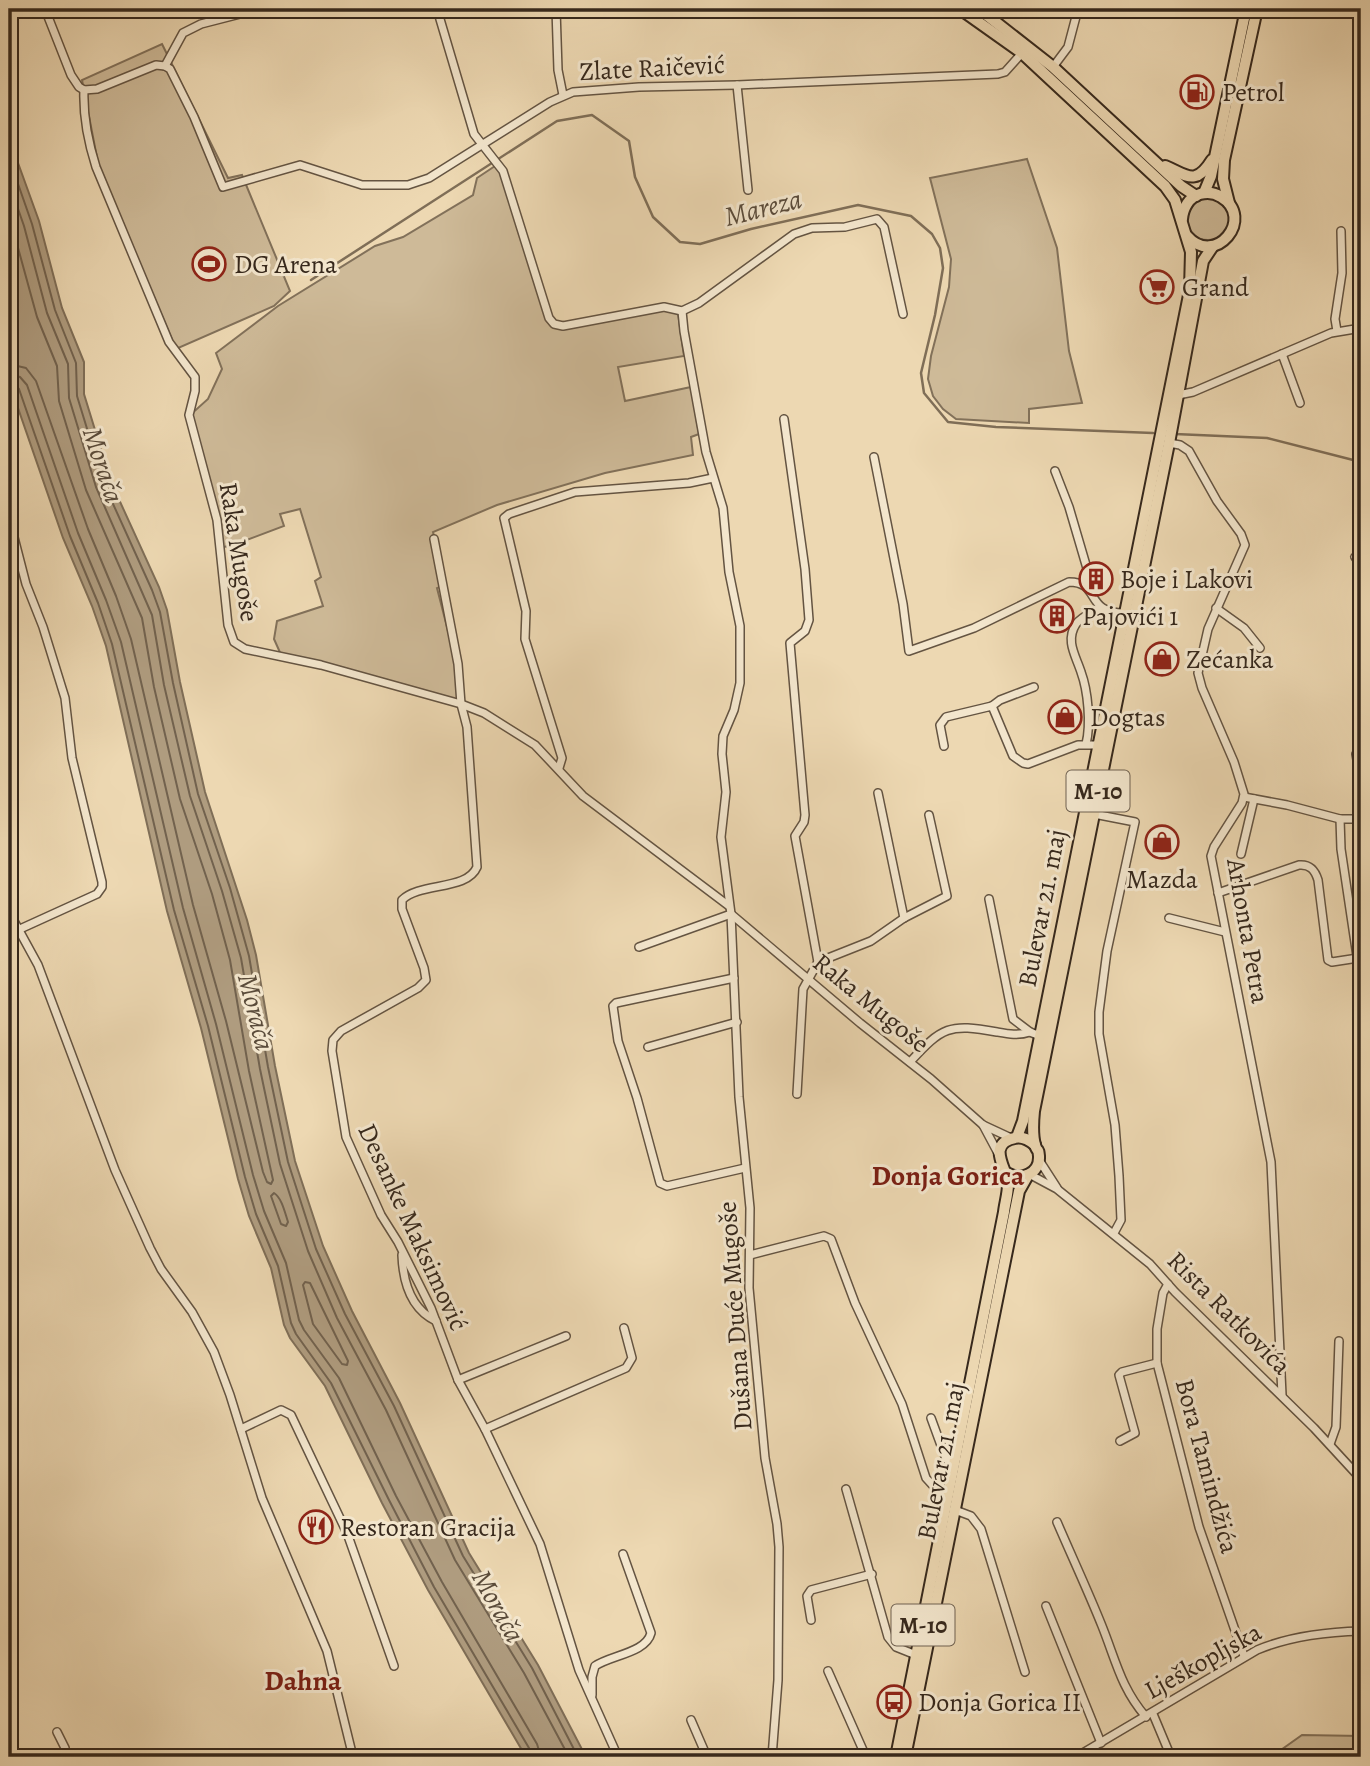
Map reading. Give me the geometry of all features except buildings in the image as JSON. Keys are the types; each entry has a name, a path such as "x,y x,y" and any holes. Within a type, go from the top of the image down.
{"main road":[{"path":"960,9 1021,54 1165,186 1175,200 1181,221"},
{"path":"979,9 1053,67 1181,186 1200,195 1217,195 1229,203"},
{"path":"1181,221 1185,206 1200,195 1209,183 1246,9"},
{"name":"M-10","path":"1213,246 1224,241 1233,230 1234,215 1223,179 1224,160 1256,9"},
{"path":"1158,166 1167,167 1191,178 1204,171 1215,155"},
{"name":"M-10","path":"1181,221 1185,234"},
{"path":"1185,234 1197,244 1213,246"},
{"name":"Bulevar 21. maj","path":"896,1757 1008,1189 1007,1173 1001,1166 999,1156 1002,1147 1014,1138 1023,1121 1035,1034 1092,744 1124,613 1190,290 1192,259 1185,234"},
{"name":"Bulevar 21. maj","path":"905,1757 1019,1191 1039,1160 1035,1145 1034,1111 1169,443 1203,261 1213,246"},
{"path":"1014,1138 1027,1139 1035,1145"},
{"path":"1007,1173 1017,1177 1029,1175"}],"street":[{"path":"45,9 71,75 83,90 97,89 148,67 165,66 183,33 201,24 259,9"},
{"path":"437,9 474,134 500,164 554,324 563,326 664,307 682,311 699,303 794,234 812,228 845,227 877,219 884,227 903,314"},
{"path":"556,9 558,70 563,95"},
{"path":"1053,67 1068,47 1078,9"},
{"name":"Zlate Raičević","path":"165,66 173,74 223,187 299,165 362,185 416,184 563,95 573,92 639,87 998,74 1005,72 1021,54"},
{"path":"737,85 748,190"},
{"name":"Raka Mugoše","path":"83,90 86,128 96,167 165,335 195,377 195,391 188,415 218,527 228,625 234,642 245,649 321,665 461,704 516,731 559,768 583,796 731,910 807,979 911,1062 983,1125 1014,1138"},
{"path":"1337,331 1335,319 1342,273 1341,231"},
{"name":"Dušana Duće Mugoše","path":"682,311 701,425 723,508 729,572 740,626 740,683 734,710 723,736 726,792 722,837 731,910 739,1097 750,1208 749,1288 765,1458 779,1547 778,1680 772,1757"},
{"path":"1178,395 1193,392 1337,331 1361,328"},
{"path":"1282,354 1300,403"},
{"path":"784,419 805,569 809,620 805,631 790,643 805,815 804,822 794,836 818,962"},
{"path":"1169,443 1180,445 1189,451 1217,501 1244,540 1244,550 1204,640 1198,673 1234,762 1244,797 1340,819 1361,819"},
{"path":"874,457 903,604 909,651 974,628 1062,583 1077,582 1089,589 1099,608 1108,612 1124,613"},
{"path":"1055,471 1069,507 1091,583 1089,589"},
{"path":"559,768 562,758 524,639 526,611 504,518 575,492 689,483 713,478"},
{"path":"9,518 26,584 43,627 65,698 72,758 102,882 97,894 19,929"},
{"path":"434,539 458,664 461,704"},
{"path":"1355,557 1361,565"},
{"path":"992,706 1013,757 1023,763 1028,764 1092,744 1081,671 1072,651 1072,639 1075,625 1099,608"},
{"path":"1216,608 1244,628 1260,648"},
{"path":"944,746 940,725 946,717 992,706 1000,700 1034,687"},
{"name":"Desanke Maksimović","path":"461,704 467,727 475,871 464,880 404,897 402,909 424,968 424,983 341,1031 332,1045 339,1106 346,1137 381,1215 402,1250 437,1322 458,1380 485,1429 540,1544 576,1661 618,1757"},
{"path":"1356,754 1361,782"},
{"path":"878,793 904,918"},
{"name":"Arhonta Petra","path":"1244,797 1212,852 1225,932 1272,1162 1282,1395"},
{"path":"1241,854 1254,799"},
{"path":"1094,814 1135,822 1107,951 1099,1012 1099,1034 1115,1125 1119,1175 1121,1220 1114,1233"},
{"path":"797,1094 803,989 818,962 871,941 904,918 947,896 929,815"},
{"path":"1340,819 1341,849 1361,983"},
{"path":"1218,893 1299,865 1307,865 1318,880 1328,960 1332,962 1358,958"},
{"path":"989,899 1012,1017 1035,1034"},
{"path":"639,947 731,910"},
{"path":"9,912 49,993 115,1170 161,1269 207,1337 241,1429 262,1498 327,1651 353,1757"},
{"path":"1169,918 1225,932"},
{"path":"734,978 612,1006 618,1041 660,1183 667,1186 745,1167"},
{"path":"648,1047 737,1022"},
{"path":"911,1062 937,1034 950,1029 977,1028 1013,1035 1035,1034"},
{"name":"Raka Mugoše","path":"983,1125 999,1156"},
{"name":"Rista Ratkovića","path":"1039,1160 1057,1189"},
{"name":"Rista Ratkovića","path":"1029,1175 1057,1189 1150,1264 1282,1395 1361,1479"},
{"path":"750,1255 824,1236 831,1239 855,1303 896,1391 926,1478 936,1489 949,1493"},
{"path":"402,1250 402,1263 411,1299 418,1310 437,1322"},
{"name":"Bora Tamindžića","path":"1168,1284 1163,1293 1157,1329 1157,1363 1199,1527 1244,1656"},
{"path":"485,1429 626,1368 632,1358 624,1328"},
{"path":"458,1380 566,1336"},
{"path":"1330,1444 1336,1427 1339,1342"},
{"path":"1121,1441 1135,1433 1119,1375 1157,1363"},
{"path":"241,1429 281,1410 290,1415 347,1533 394,1666"},
{"path":"931,1418 946,1459 954,1467"},
{"path":"846,1489 888,1637 896,1647 916,1655"},
{"path":"955,1510 971,1516 981,1529 1025,1672"},
{"path":"1057,1522 1103,1629 1119,1675 1133,1701 1149,1716 1171,1757"},
{"path":"592,1698 595,1666 643,1645 651,1633 623,1554"},
{"path":"811,1620 807,1596 811,1590 872,1574"},
{"path":"1046,1606 1101,1743"},
{"name":"Lješkopljska","path":"1076,1757 1149,1716 1244,1656 1282,1641 1361,1631"},
{"path":"828,1671 866,1757"},
{"path":"691,1720 706,1757"},
{"path":"57,1732 65,1748 66,1757"}],"shaded area":[{"path":"162,44 228,178 242,175 290,291 274,306 176,349 99,168 82,80"},
{"path":"1027,159 1057,248 1069,351 1082,403 1029,409 1029,423 956,419 943,409 933,396 928,379 931,356 949,287 951,259 930,178"},
{"path":"498,164 547,321 554,328 664,310 678,313 684,356 618,367 625,401 691,387 699,434 691,437 693,455 605,473 497,505 433,532 445,585 437,588 456,662 460,699 456,701 282,657 274,639 277,621 323,606 315,581 321,577 300,509 280,514 284,526 220,548 189,416 208,399 222,369 216,353 278,306 375,246 403,237 473,195 477,178"},
{"path":"1208,198 1223,204 1229,219 1223,234 1208,240 1193,234 1187,219 1193,204"},
{"path":"1302,1735 1361,1736 1361,1757 1271,1757"}],"water":[{"name":"Morača","path":"9,138 39,221 62,308 84,362 84,394 111,482 167,610 205,792 256,955 295,1161 323,1246 352,1311 400,1403 469,1553 538,1665 586,1757 526,1757 428,1590 325,1386 290,1338 284,1325 271,1268 249,1216 238,1179 201,1028 167,911 106,646 63,538 9,382"}],"waterway":[{"name":"Mareza","path":"311,280 557,121 592,115 629,141 635,177 653,217 680,242 700,244 751,229 858,205 911,216 932,234 940,248 943,268 921,373 924,393 948,422 996,427 1153,433"},
{"name":"Mareza","path":"1175,434 1267,438 1361,462"}],"place":[{"name":"Petrol","path":"1197,92"},
{"name":"DG Arena","path":"209,264"},
{"name":"Grand","path":"1157,287"},
{"name":"Boje i Lakovi","path":"1096,579"},
{"name":"Pajovići 1","path":"1057,616"},
{"name":"Zećanka","path":"1162,659"},
{"name":"Dogtas","path":"1065,717"},
{"name":"Mazda","path":"1162,842"},
{"name":"Restoran Gracija","path":"316,1527"},
{"name":"Donja Gorica II","path":"894,1702"}],"district":[{"name":"Donja Gorica","path":"948,1176"},
{"name":"Dahna","path":"303,1681"}]}
